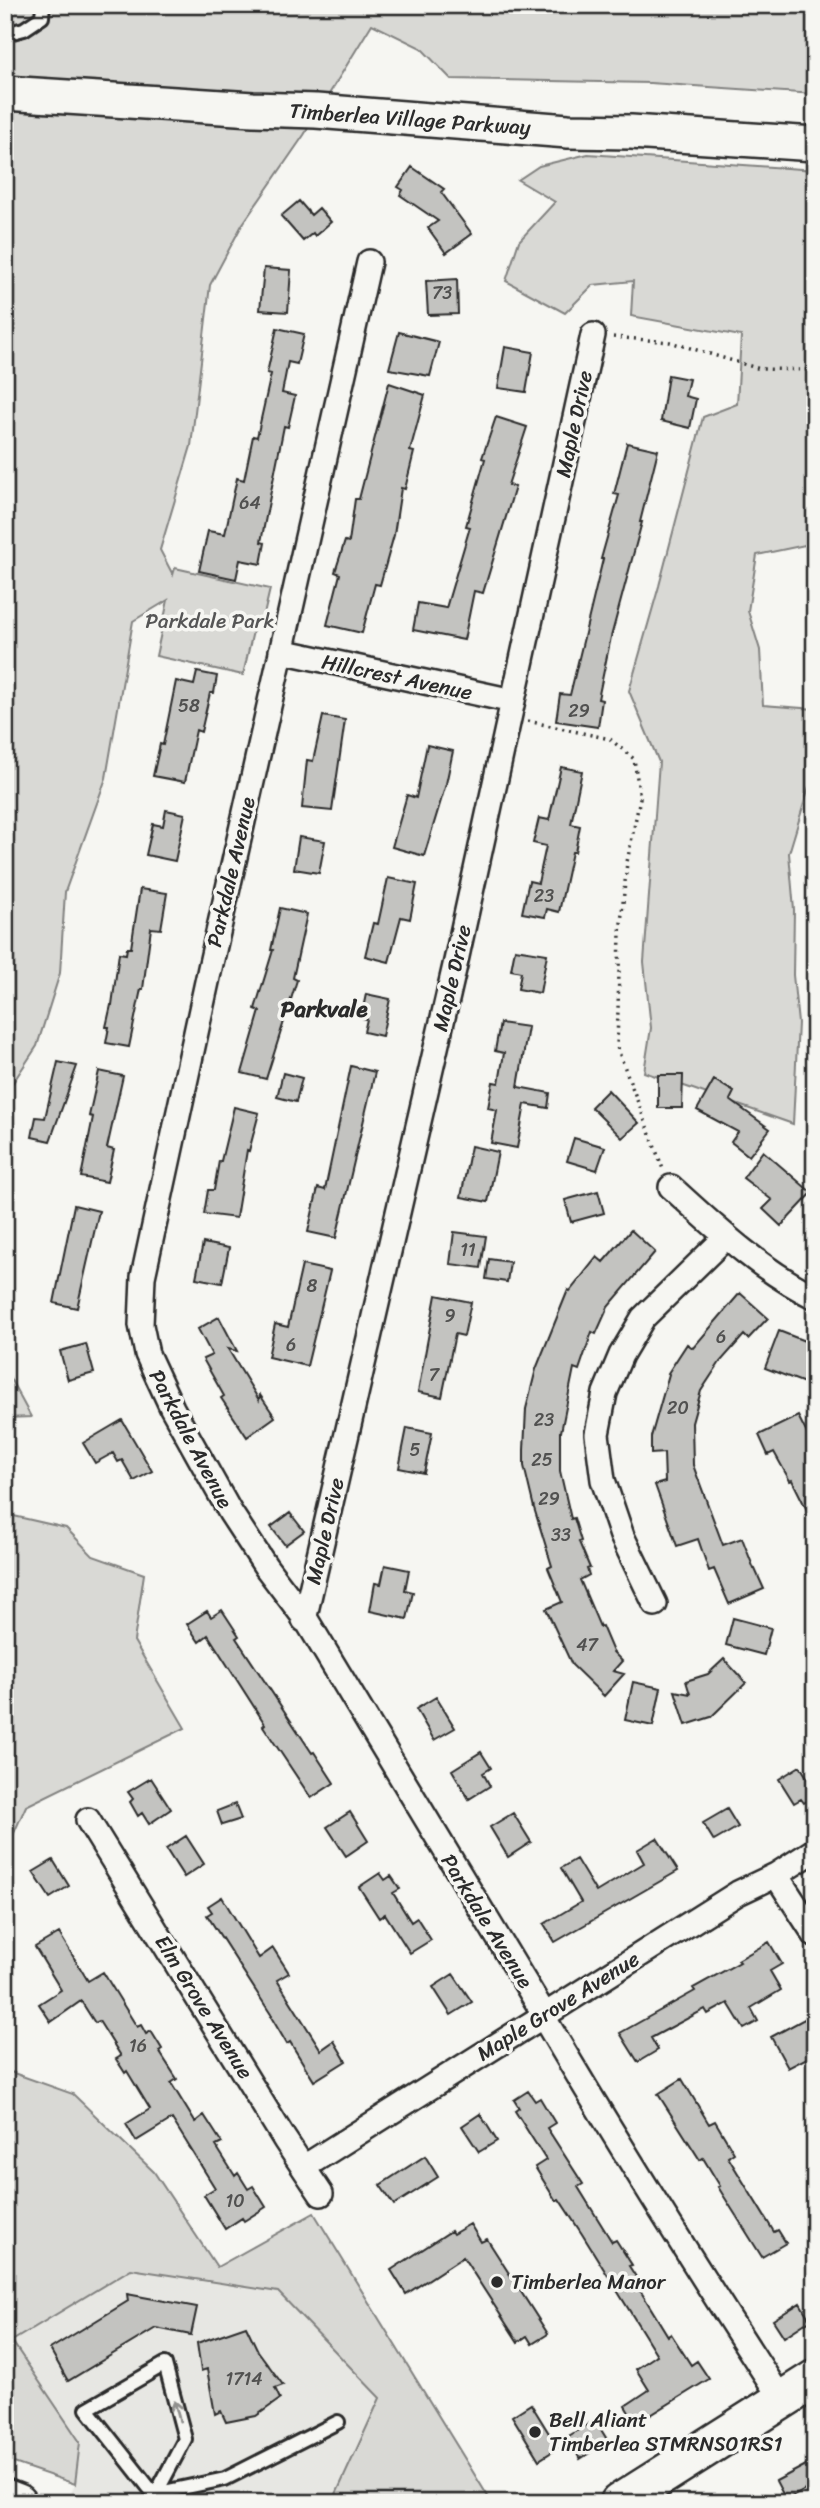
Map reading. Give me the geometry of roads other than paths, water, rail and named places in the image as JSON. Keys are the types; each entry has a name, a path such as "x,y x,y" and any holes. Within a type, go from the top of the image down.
{"main road":[{"name":"Timberlea Village Parkway","path":"5,93 316,111 568,131 631,132 815,144"},
{"path":"619,2503 815,2379"},
{"path":"5,2498 18,2503"}],"street":[{"name":"Parkdale Avenue","path":"369,262 143,1277 140,1300 146,1354 172,1408 230,1512 304,1619 544,2014 586,2089 676,2236 782,2400"},
{"name":"Maple Drive","path":"304,1619 450,987 593,335"},
{"name":"Hillcrest Avenue","path":"281,652 511,709"},
{"path":"671,1187 743,1252 793,1287 815,1297"},
{"path":"655,1604 622,1536 603,1480 597,1434 605,1393 621,1355 643,1318 726,1237"},
{"name":"Elm Grove Avenue","path":"88,1820 321,2194"},
{"name":"Maple Grove Avenue","path":"303,2167 738,1893 776,1875 815,1850"},
{"path":"776,1875 815,1935"}],"lane":[{"path":"5,34 24,29 42,17 43,5"},
{"path":"165,2364 185,2439 152,2498 86,2409 165,2364"},
{"path":"152,2498 225,2479 338,2422"}],"place":[{"name":"Timberlea Manor","path":"497,2282"},
{"name":"Bell Aliant Timberlea STMRNS01RS1","path":"535,2432"}],"district":[{"name":"Parkvale","path":"324,1009"}],"park label":[{"name":"Parkdale Park","path":"210,621"}]}
